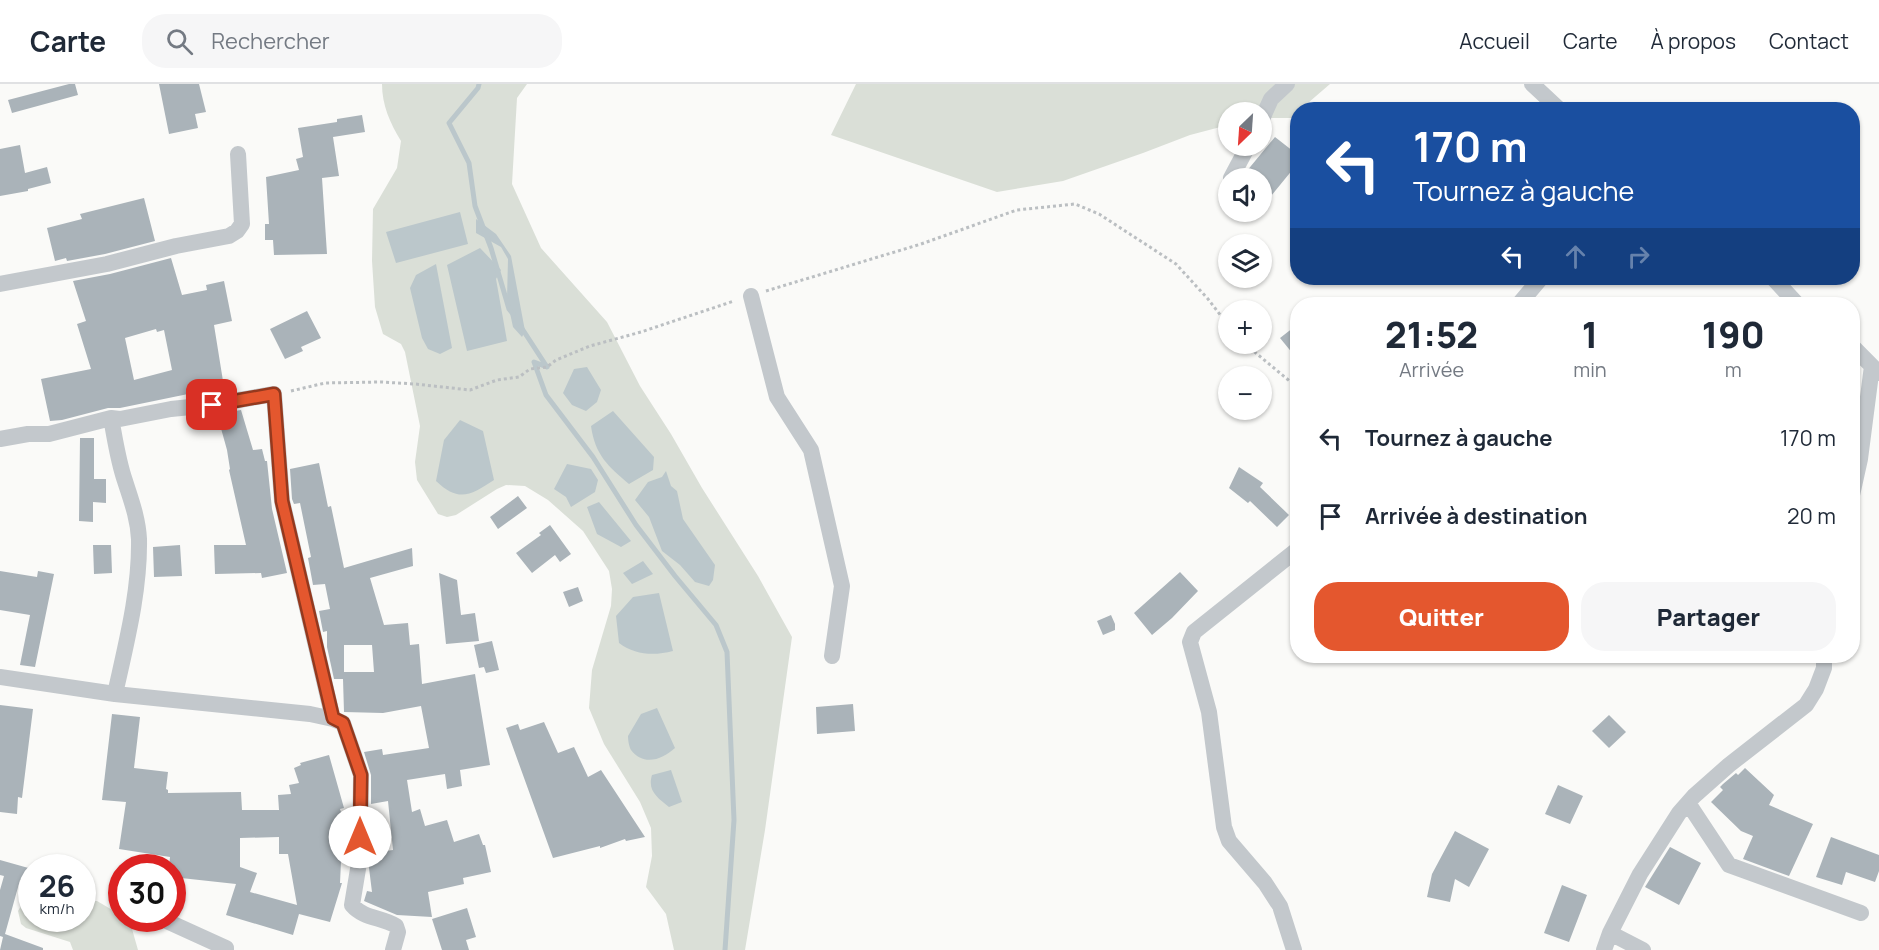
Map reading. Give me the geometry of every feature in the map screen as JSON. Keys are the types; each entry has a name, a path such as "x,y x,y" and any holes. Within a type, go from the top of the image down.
{"street":[{"path":"1270,102 1287,84"},
{"path":"1532,84 1551,102"},
{"path":"0,284 106,264 176,246 229,236 242,224 238,154"},
{"path":"1525,297 1535,285"},
{"path":"1779,285 1791,297"},
{"path":"751,296 777,396 811,450 842,586 832,656"},
{"path":"1860,354 1875,369 1860,459"},
{"path":"0,439 28,434 49,434 111,418 274,394 282,501 333,718"},
{"path":"111,418 125,482 132,500 139,538 133,608 115,694"},
{"path":"1290,555 1194,633 1190,642 1209,712 1224,827 1229,841 1265,883 1280,906 1294,950"},
{"path":"1604,950 1610,933 1640,874 1679,813 1729,765 1806,705 1816,689 1824,663"},
{"path":"0,677 115,694 310,714 333,718 343,723 361,775 360,857 352,905 358,912 389,921 396,926 398,932 393,950"},
{"path":"1688,803 1729,865 1861,913"},
{"path":"186,930 226,950"},
{"path":"1610,933 1643,950"}],"path":[{"path":"1257,354 1290,381"}],"shaded area":[{"path":"382,84 527,84 517,98 512,184 541,248 607,322 640,386 758,576 792,637 765,830 745,950 674,950 666,914 646,887 652,856 651,828 640,802 604,744 589,708 592,670 611,606 612,589 609,571 583,531 548,500 525,486 506,485 456,515 447,517 438,514 417,480 415,462 420,426 405,352 401,344 383,334 375,307 372,261 373,209 397,168 401,141 387,114"},
{"path":"856,84 1330,84 1309,102 1290,102 1290,118 1272,118 1272,102 1218,102 1218,128 1190,135 1063,181 997,192 831,135"},
{"path":"460,212 468,244 396,263 386,232"},
{"path":"476,219 496,234 511,256 525,331 522,337 513,327 507,299 508,259 501,247 476,233"},
{"path":"480,248 501,270 496,279 507,341 467,351 447,265"},
{"path":"436,264 452,348 440,354 428,349 422,338 410,288 416,275"},
{"path":"587,367 601,390 597,402 586,411 572,405 563,393 574,369"},
{"path":"613,411 654,457 653,470 629,484 604,459 593,436 591,426"},
{"path":"460,420 483,431 494,480 472,493 465,494 452,492 436,481 444,440"},
{"path":"567,464 591,469 598,480 595,492 571,507 566,497 554,489"},
{"path":"666,471 671,486 677,491 683,519 715,565 713,580 709,586 695,582 680,565 662,551 649,517 635,500 648,482 662,477"},
{"path":"599,502 631,541 621,547 597,534 587,507"},
{"path":"643,561 653,574 632,584 623,573"},
{"path":"659,593 673,651 659,654 645,653 632,650 619,643 616,616 633,597"},
{"path":"657,708 675,748 659,758 647,760 631,750 628,736 641,714"},
{"path":"671,770 682,802 669,807 654,794 651,781 652,775"},
{"path":"97,901 108,907 108,932 133,932 138,950 73,950 70,942 39,932 96,932"}],"building":[{"path":"75,84 78,95 12,113 8,100"},
{"path":"159,84 199,84 206,112 195,114 198,128 169,134"},
{"path":"362,115 365,132 333,137 339,176 322,178 327,254 274,255 273,240 265,240 265,224 269,224 266,177 299,170 296,159 303,157 298,128 337,122 337,119"},
{"path":"1275,137 1290,149 1290,173 1272,195 1272,168 1249,168 1259,156 1272,156 1272,141"},
{"path":"20,145 25,173 47,167 51,183 28,189 28,191 0,196 0,149"},
{"path":"144,198 155,241 105,254 55,261 47,228 82,219 80,214"},
{"path":"171,258 182,295 207,290 206,285 224,281 232,321 214,325 223,381 216,393 188,397 188,394 50,421 41,379 91,369 77,324 86,321 73,281","holes":["156,329 157,332 164,330 172,370 134,380 125,338"]},
{"path":"307,311 321,338 301,347 303,351 285,359 270,329"},
{"path":"1290,330 1290,350 1280,338"},
{"path":"241,410 253,450 262,449 265,461 267,461 272,509 287,573 262,578 261,573 215,574 214,545 246,545 229,470 227,450 217,414"},
{"path":"80,438 94,438 94,479 106,479 106,503 93,502 93,522 79,521"},
{"path":"319,463 344,568 412,548 413,566 370,578 384,625 408,623 410,645 419,644 422,684 475,674 490,765 460,770 462,786 447,789 445,774 407,780 412,812 420,809 425,826 447,820 454,842 479,834 485,845 491,872 463,878 464,884 428,892 432,917 397,915 364,901 367,891 372,892 369,868 371,853 393,850 388,801 371,804 371,775 364,752 382,749 383,755 429,748 421,706 383,713 344,712 343,679 334,679 327,647 327,631 323,632 319,611 330,609 325,584 313,585 308,558 311,557 300,503 294,504 292,499 290,469","holes":["344,645 372,645 374,672 344,672"]},
{"path":"1239,467 1263,483 1260,487 1289,515 1277,527 1250,501 1248,503 1229,488"},
{"path":"518,496 527,508 498,529 490,517"},
{"path":"550,525 571,554 560,562 555,555 532,573 516,553 541,535 539,533"},
{"path":"93,545 111,545 112,573 94,574"},
{"path":"180,545 182,576 154,577 153,547"},
{"path":"0,571 37,577 38,571 54,574 35,667 20,665 30,615 0,610"},
{"path":"1180,572 1198,591 1152,635 1134,613"},
{"path":"439,573 457,580 461,615 475,613 479,641 446,644"},
{"path":"578,587 583,601 569,607 563,592"},
{"path":"1111,615 1115,630 1103,635 1097,621"},
{"path":"492,641 499,670 486,673 484,667 479,668 474,645"},
{"path":"853,704 855,731 817,734 816,707"},
{"path":"0,705 33,709 22,798 18,797 17,814 0,812"},
{"path":"112,714 140,717 134,768 168,772 166,789 168,793 241,792 242,810 279,810 278,795 291,794 289,785 299,783 294,768 301,765 300,763 329,755 344,808 340,809 343,818 340,883 342,883 330,922 299,914 293,935 226,915 236,884 186,879 186,854 151,854 119,849 126,802 102,800","holes":["279,837 279,854 288,854 297,905 250,892 257,873 240,867 240,838"]},
{"path":"1609,715 1626,732 1609,748 1592,731"},
{"path":"544,722 558,753 574,747 588,777 601,770 645,837 626,841 625,839 600,848 600,846 553,858 506,728 518,724 520,730"},
{"path":"1745,768 1774,795 1769,805 1813,824 1789,876 1743,859 1753,836 1741,831 1711,802 1723,790 1720,787"},
{"path":"1558,785 1583,796 1570,824 1545,814"},
{"path":"1455,831 1489,849 1469,887 1455,879 1450,902 1427,897 1432,874"},
{"path":"1831,837 1879,855 1879,871 1875,882 1846,872 1842,885 1816,877"},
{"path":"1670,847 1701,863 1679,905 1645,887"},
{"path":"0,860 18,865 18,887 5,934 43,948 43,950 0,950 3,937 0,936 0,890 4,876 0,875"},
{"path":"1562,885 1587,895 1569,942 1544,933"},
{"path":"467,908 476,937 466,940 469,950 442,950 432,919"}],"waterway":[{"path":"479,84 449,123 469,163 475,206 491,248 509,309 513,314"},
{"path":"521,327 547,367 534,362 546,395 593,457 636,525 716,625 727,652 734,820 725,950"}],"route":[{"path":"212,405 274,394 282,501 333,718 343,723 361,775 360,837"}]}
